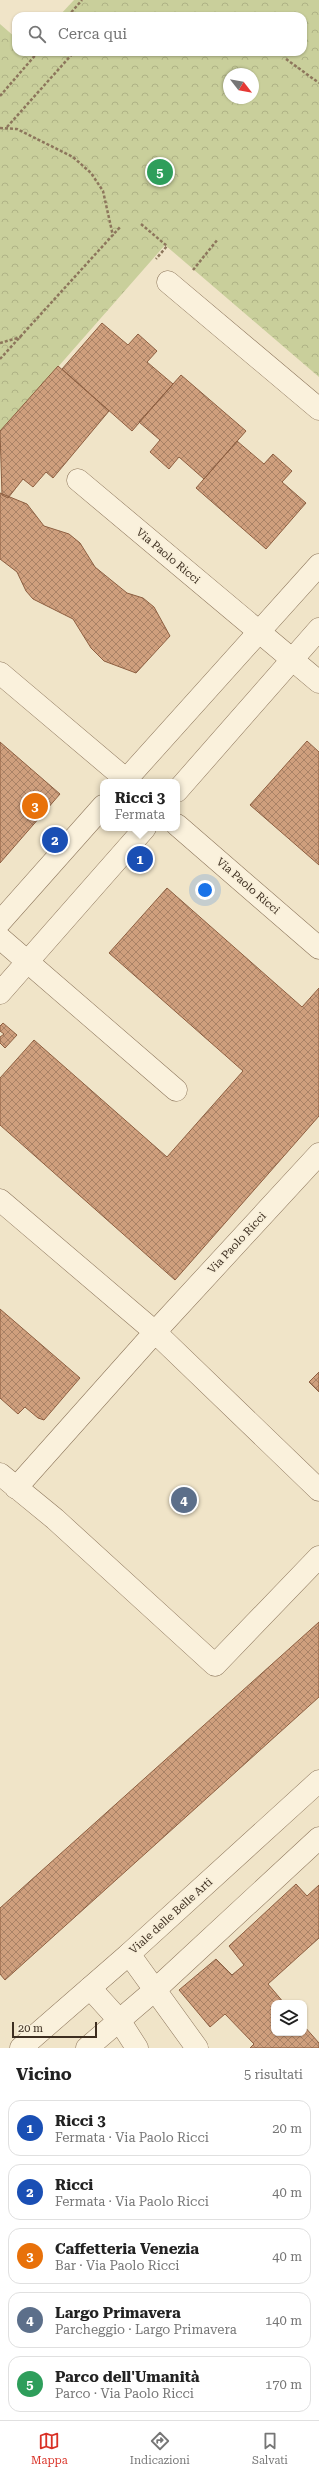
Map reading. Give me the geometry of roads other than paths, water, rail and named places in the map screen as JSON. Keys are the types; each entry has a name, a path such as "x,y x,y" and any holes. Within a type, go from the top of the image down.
{"street":[{"path":"172,285 319,409"},
{"name":"Via Paolo Ricci","path":"78,480 319,682"},
{"path":"128,779 258,631 319,566"},
{"path":"180,788 291,659 319,629"},
{"path":"0,673 124,779"},
{"path":"0,922 100,809"},
{"name":"Via Paolo Ricci","path":"180,828 319,948"},
{"path":"0,993 142,831"},
{"path":"0,938 27,963 176,1090"},
{"name":"Via Paolo Ricci","path":"8,1481 155,1332 319,1154"},
{"path":"0,1200 155,1332 319,1490"},
{"path":"8,1481 55,1519 215,1665 319,1557"},
{"name":"Viale delle Belle Arti","path":"21,2048 129,1954 319,1781"},
{"path":"87,2048 156,1989 319,1838"},
{"path":"129,1954 156,1989 197,2048"},
{"path":"90,1988 119,2020 137,2048"}],"place":[{"name":"Parco dell'Umanità","path":"160,172"},
{"name":"Caffetteria Venezia","path":"35,806"},
{"name":"Ricci","path":"55,840"},
{"name":"Ricci 3","path":"140,859"},
{"name":"Largo Primavera","path":"184,1500"}]}
